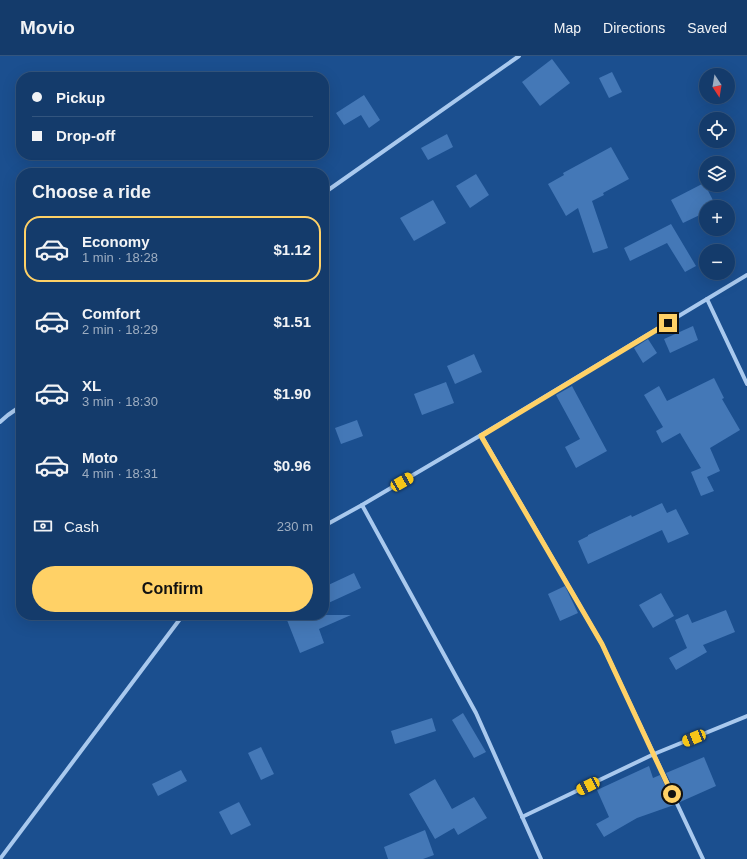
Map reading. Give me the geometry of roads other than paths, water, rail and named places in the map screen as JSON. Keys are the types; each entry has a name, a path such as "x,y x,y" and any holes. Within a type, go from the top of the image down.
{"street":[{"path":"329,189 519,56"},
{"path":"329,523 481,436 747,275"},
{"path":"707,299 747,384"},
{"path":"0,422 16,409"},
{"path":"481,436 602,644 703,859"},
{"path":"362,505 476,713 541,859"},
{"path":"0,859 179,620"},
{"path":"522,817 654,754 747,716"}]}
